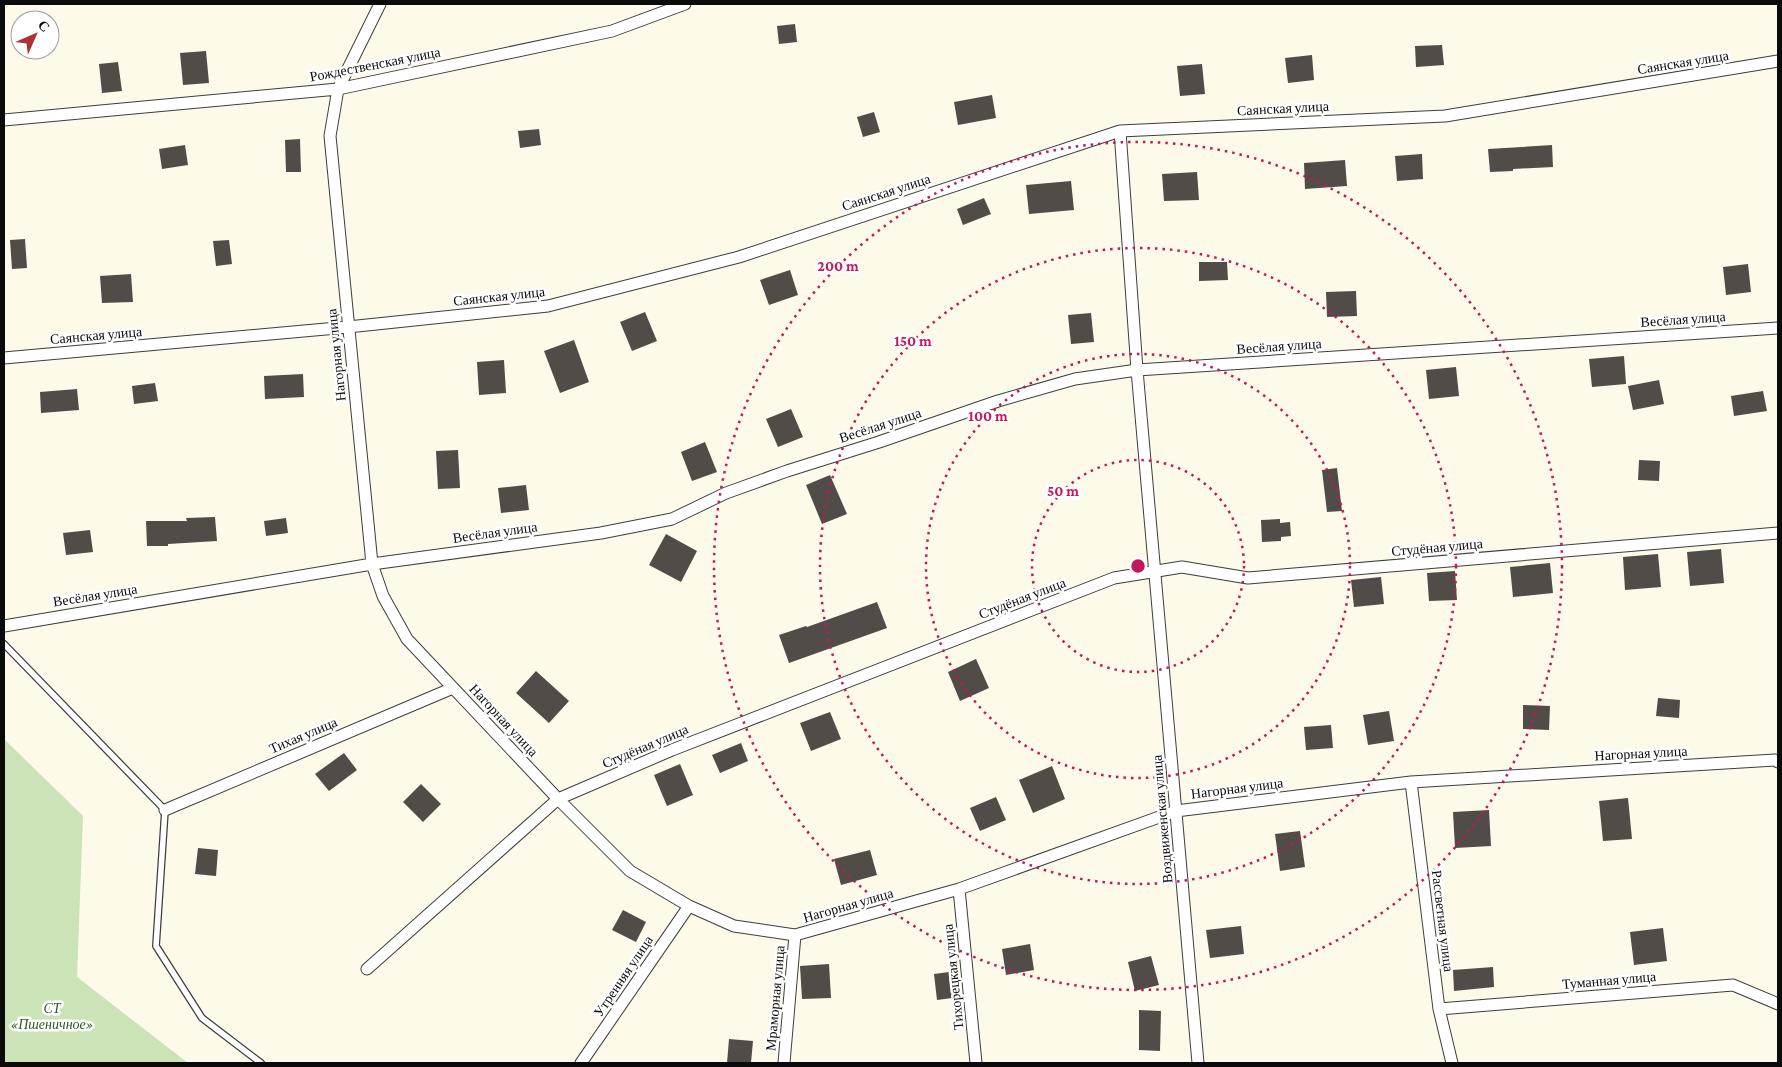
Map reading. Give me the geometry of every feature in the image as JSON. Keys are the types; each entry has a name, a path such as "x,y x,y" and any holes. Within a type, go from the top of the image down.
{"street":[{"name":"Нагорная улица","path":"380,4 338,89 330,136 372,564 383,596 407,639 558,799 630,871 689,906 734,926 795,935 959,888 1176,810 1411,782 1777,758"},
{"name":"Рождественская улица","path":"4,120 338,89 612,31 685,4"},
{"name":"Саянская улица","path":"4,358 348,327 548,306 739,257 1120,131 1445,116 1778,61"},
{"name":"Воздвиженская улица","path":"1120,131 1137,370 1198,1063"},
{"name":"Весёлая улица","path":"4,626 372,564 601,533 672,520 726,493 786,471 879,442 998,401 1075,379 1137,370 1778,328"},
{"name":"Студёная улица","path":"368,969 558,799 682,746 1114,578 1182,567 1248,578 1778,533"},
{"name":"Тихая улица","path":"165,810 453,688"},
{"name":"Рассветная улица","path":"1411,782 1439,1009 1452,1063"},
{"name":"Тихорецкая улица","path":"959,888 976,1063"},
{"name":"Утренняя улица","path":"581,1063 689,906"},
{"name":"Мраморная улица","path":"784,1063 795,935"},
{"name":"Туманная улица","path":"1439,1009 1733,985 1778,1004"}],"lane":[{"path":"4,644 165,810 156,946 202,1018 261,1063"}],"green space":[{"name":"СТ «Пшеничное»","path":"4,739 83,816 77,977 188,1063 4,1063"}],"building":[{"path":"795,24 797,42 779,44 777,26"},
{"path":"1442,45 1444,65 1416,67 1415,46"},
{"path":"206,51 209,83 183,85 180,53"},
{"path":"1312,55 1314,80 1288,83 1285,58"},
{"path":"118,62 122,91 102,93 99,64"},
{"path":"1202,64 1205,94 1180,96 1177,66"},
{"path":"992,95 996,118 958,125 954,102"},
{"path":"874,112 880,132 863,137 857,117"},
{"path":"539,129 541,145 520,148 518,131"},
{"path":"300,139 301,172 286,172 285,140"},
{"path":"185,145 188,165 162,169 159,149"},
{"path":"1552,145 1553,167 1490,172 1488,149"},
{"path":"1422,154 1423,179 1397,181 1395,156"},
{"path":"1345,160 1347,186 1305,189 1304,163"},
{"path":"1197,172 1199,200 1164,201 1162,174"},
{"path":"1071,181 1074,210 1029,214 1026,185"},
{"path":"984,198 991,214 963,225 957,209"},
{"path":"25,239 27,268 12,269 10,240"},
{"path":"229,240 232,264 216,266 213,241"},
{"path":"1199,262 1227,262 1228,280 1199,281"},
{"path":"1748,264 1751,292 1726,295 1723,267"},
{"path":"790,270 798,295 769,305 760,280"},
{"path":"131,274 133,302 102,303 100,276"},
{"path":"1356,291 1357,316 1327,317 1326,292"},
{"path":"645,312 657,341 632,351 620,322"},
{"path":"1091,313 1094,342 1071,344 1068,315"},
{"path":"574,340 589,382 560,393 544,351"},
{"path":"1624,356 1626,384 1592,387 1589,359"},
{"path":"504,360 506,393 479,395 477,362"},
{"path":"1456,367 1459,396 1429,399 1426,370"},
{"path":"303,374 304,397 265,399 264,376"},
{"path":"1659,380 1664,404 1633,410 1628,386"},
{"path":"155,383 158,401 134,404 132,386"},
{"path":"77,389 79,410 41,413 40,392"},
{"path":"1763,391 1767,411 1734,416 1731,396"},
{"path":"791,409 803,437 778,447 766,419"},
{"path":"705,442 717,472 692,481 681,452"},
{"path":"458,450 460,488 438,489 436,451"},
{"path":"1639,460 1660,461 1659,481 1638,480"},
{"path":"1337,468 1342,511 1327,512 1322,470"},
{"path":"830,475 847,514 822,524 806,485"},
{"path":"526,485 529,510 501,513 498,488"},
{"path":"215,517 217,541 147,546 146,521 187,521 186,518"},
{"path":"286,518 288,533 266,536 264,521"},
{"path":"1280,519 1280,523 1290,522 1291,536 1281,537 1281,541 1262,542 1261,520"},
{"path":"90,530 93,552 66,555 63,533"},
{"path":"666,534 697,551 681,582 649,565"},
{"path":"1721,549 1724,583 1690,586 1687,552"},
{"path":"1658,554 1661,587 1625,590 1623,557"},
{"path":"1550,563 1553,593 1513,597 1510,567"},
{"path":"1455,571 1457,600 1429,601 1427,573"},
{"path":"1381,577 1384,604 1354,607 1351,580"},
{"path":"877,602 887,628 789,663 779,635"},
{"path":"976,659 989,688 960,701 948,672"},
{"path":"536,671 569,701 549,723 516,693"},
{"path":"1658,698 1680,700 1679,718 1656,716"},
{"path":"1523,705 1550,706 1549,730 1523,729"},
{"path":"1389,711 1394,741 1368,745 1363,715"},
{"path":"830,712 841,739 811,751 800,723"},
{"path":"1331,725 1333,748 1306,750 1304,727"},
{"path":"741,743 748,761 720,773 712,755"},
{"path":"344,753 357,770 329,791 315,774"},
{"path":"680,764 693,795 667,806 654,775"},
{"path":"1052,766 1065,799 1033,813 1019,780"},
{"path":"421,784 441,804 423,822 403,802"},
{"path":"996,797 1006,820 980,831 970,808"},
{"path":"1628,798 1632,839 1603,841 1599,801"},
{"path":"1489,810 1491,846 1455,848 1453,812"},
{"path":"1300,831 1305,867 1280,871 1275,834"},
{"path":"198,848 218,850 216,876 195,874"},
{"path":"870,850 877,875 841,885 834,859"},
{"path":"623,910 646,922 636,942 612,930"},
{"path":"1241,926 1244,954 1210,958 1206,930"},
{"path":"1663,928 1667,961 1634,965 1630,932"},
{"path":"1030,944 1034,970 1006,975 1002,949"},
{"path":"1151,956 1159,985 1135,991 1128,962"},
{"path":"829,964 831,998 802,999 800,966"},
{"path":"1493,967 1494,987 1454,991 1453,970"},
{"path":"949,972 952,998 937,1000 934,974"},
{"path":"1139,1010 1161,1011 1160,1051 1139,1050"},
{"path":"729,1039 753,1041 751,1063 727,1063"}]}
